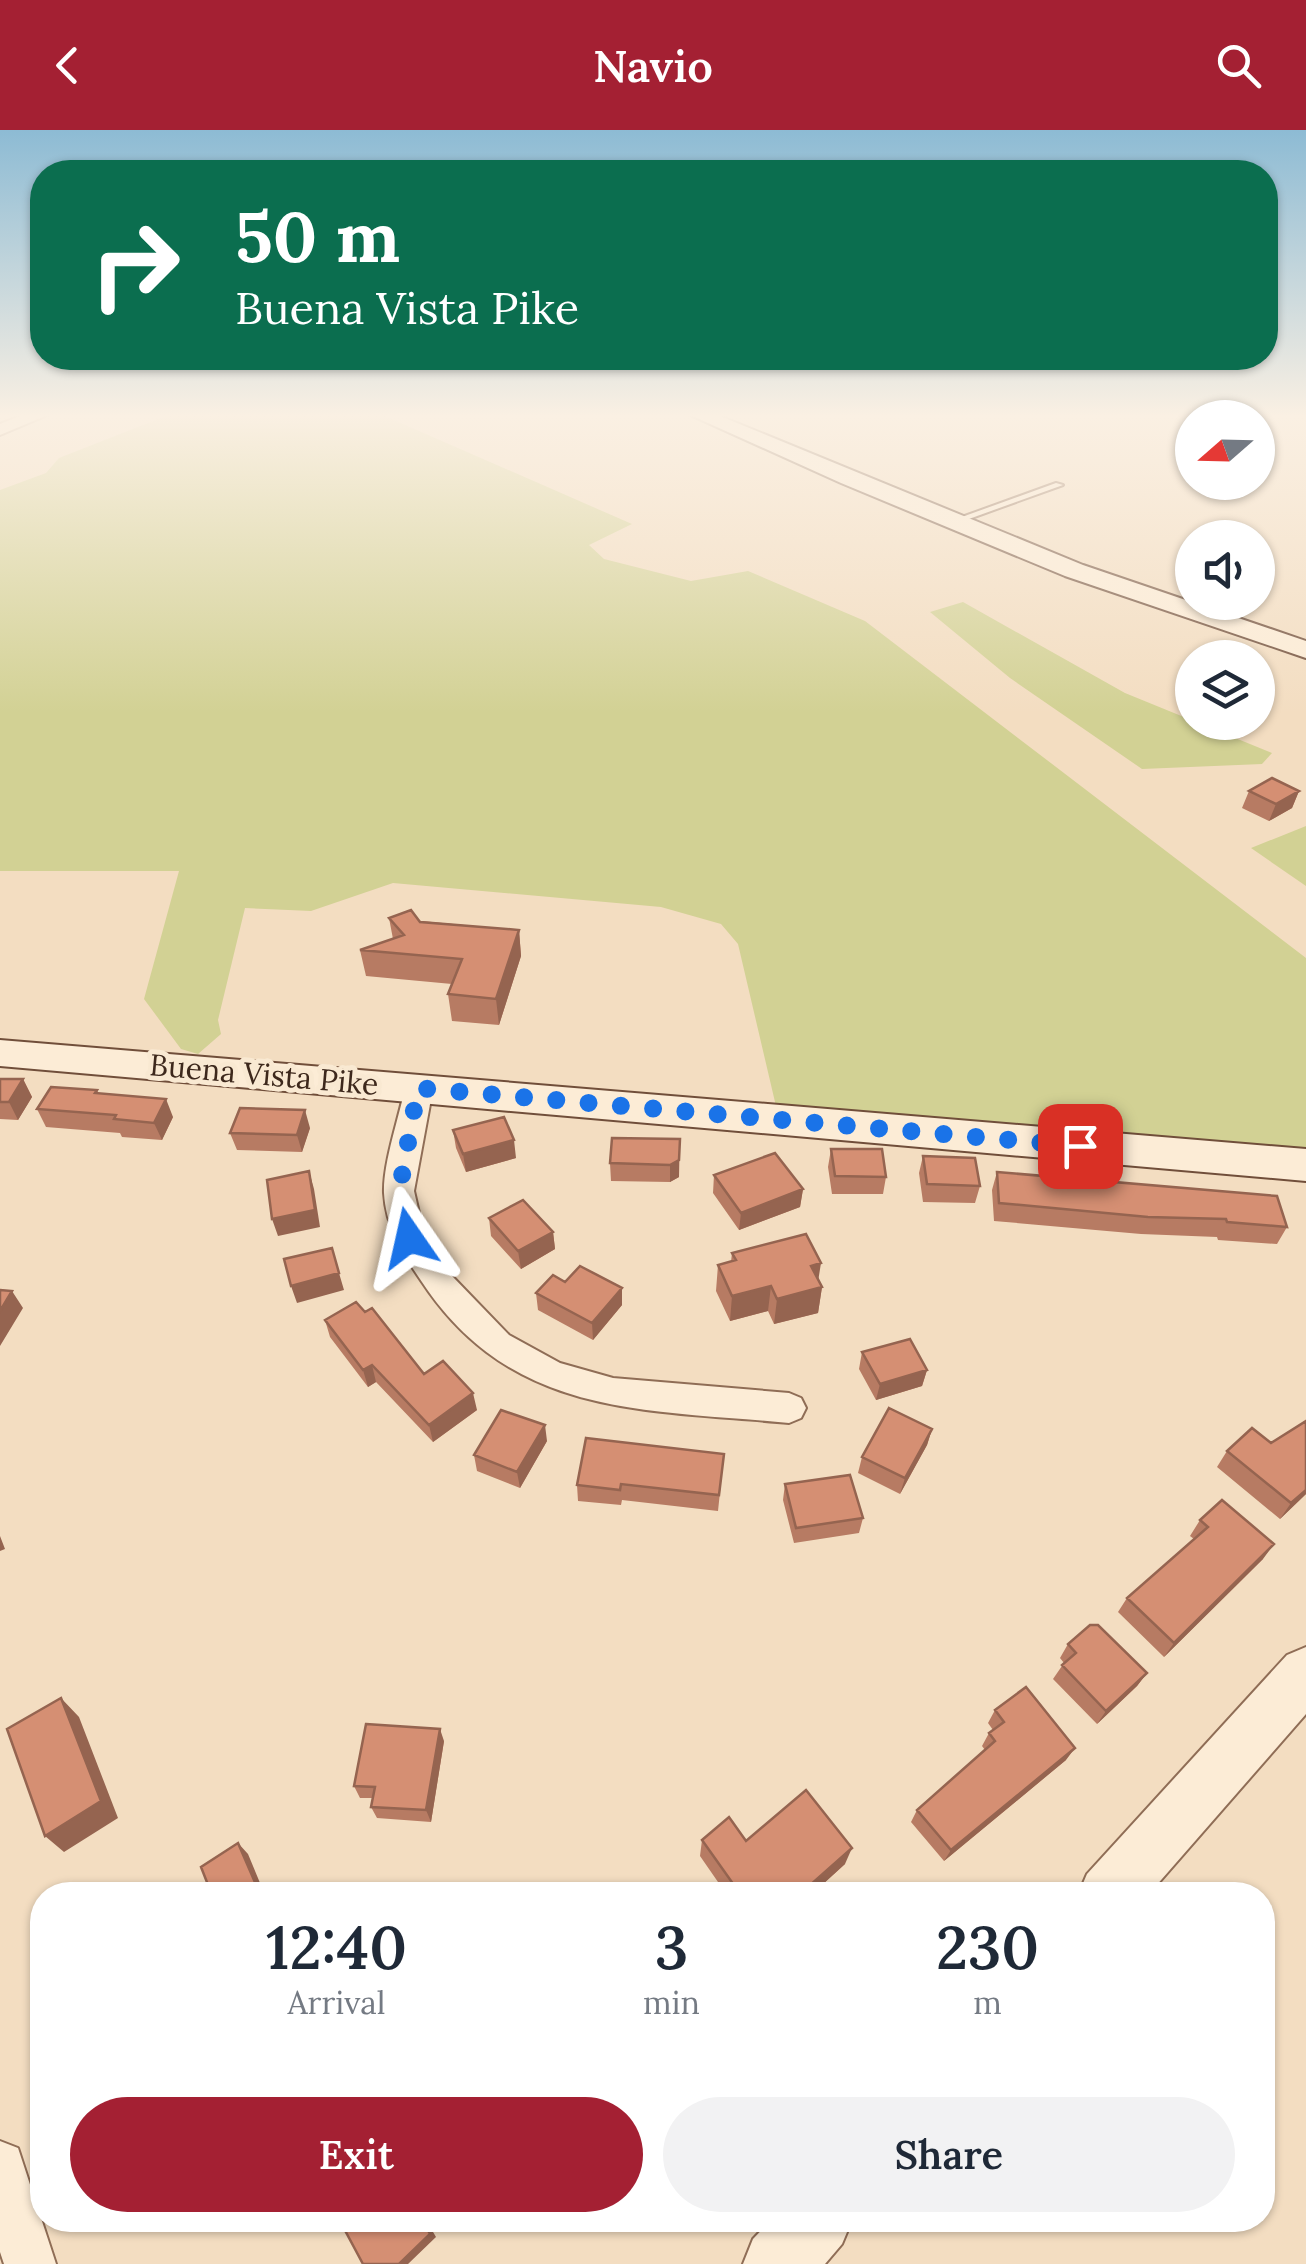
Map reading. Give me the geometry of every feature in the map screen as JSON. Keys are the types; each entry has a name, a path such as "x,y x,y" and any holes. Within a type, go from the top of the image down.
{"main road":[{"path":"932,514 1068,572 1187,615 1306,650"},
{"name":"Buena Vista Pike","path":"0,1052 1306,1165"}],"street":[{"path":"418,1088 399,1192 409,1238 441,1285 496,1344 552,1374 613,1392 789,1408"},
{"path":"1120,1882 1306,1674"},
{"path":"0,2166 30,2264"},
{"path":"778,2264 807,2232"}],"lane":[{"path":"952,522 976,514"}],"shaded area":[{"path":"0,514 608,514 632,524 589,545 604,559 691,581 748,571 865,621 1306,958 1306,1165 779,1119 738,944 721,924 661,907 393,883 311,911 245,908 218,1020 221,1034 198,1054 181,1049 144,999 179,871 0,871"},
{"path":"963,602 1125,693 1175,713 1175,740 1240,740 1272,753 1262,764 1142,769 1010,678 930,612"},
{"path":"1306,826 1306,886 1251,848"}],"building":[{"path":"1272,778 1299,791 1276,804 1249,791"},
{"path":"411,910 420,922 519,930 496,999 448,994 462,959 360,950 404,935 389,918"},
{"path":"0,1079 23,1079 9,1102 0,1102"},
{"path":"51,1087 166,1099 154,1123 114,1119 116,1115 37,1109"},
{"path":"240,1108 305,1110 297,1135 230,1133"},
{"path":"504,1117 514,1140 463,1154 453,1130"},
{"path":"612,1138 680,1139 679,1160 670,1165 610,1163"},
{"path":"831,1149 882,1149 886,1177 835,1176"},
{"path":"775,1153 803,1189 741,1213 714,1175"},
{"path":"923,1156 975,1158 980,1186 927,1184"},
{"path":"309,1171 315,1210 272,1219 267,1180"},
{"path":"997,1172 1277,1196 1287,1227 999,1203"},
{"path":"523,1200 553,1232 518,1251 489,1218"},
{"path":"806,1234 821,1263 811,1266 822,1287 777,1299 771,1286 732,1296 718,1265 736,1260 732,1253"},
{"path":"332,1248 339,1273 291,1286 284,1259"},
{"path":"580,1266 622,1288 592,1323 536,1293 553,1275 565,1282"},
{"path":"0,1290 12,1291 0,1311"},
{"path":"356,1302 365,1312 372,1308 424,1374 443,1361 473,1393 429,1425 372,1365 363,1370 325,1320"},
{"path":"910,1339 927,1370 880,1384 862,1352"},
{"path":"889,1408 932,1429 905,1478 862,1457"},
{"path":"501,1410 545,1425 517,1472 474,1455"},
{"path":"1306,1421 1306,1490 1291,1503 1227,1451 1252,1428 1271,1443"},
{"path":"586,1438 724,1454 719,1495 621,1484 620,1490 577,1485"},
{"path":"850,1475 863,1518 796,1528 785,1484"},
{"path":"1222,1500 1274,1544 1174,1643 1127,1598 1208,1527 1200,1520"},
{"path":"1090,1625 1098,1625 1147,1673 1106,1711 1062,1665 1076,1653 1068,1644"},
{"path":"1026,1687 1075,1748 951,1850 917,1810 995,1741 989,1733 1004,1722 995,1710"},
{"path":"61,1698 101,1801 45,1836 7,1729"},
{"path":"366,1724 440,1729 426,1810 371,1807 375,1787 354,1786"},
{"path":"806,1790 852,1848 814,1882 732,1882 702,1840 729,1817 746,1841"},
{"path":"238,1843 255,1882 207,1882 201,1867"},
{"path":"346,2232 430,2234 399,2264 363,2264"}],"route":[{"path":"409,1238 399,1192 418,1088 1080,1146"}]}
